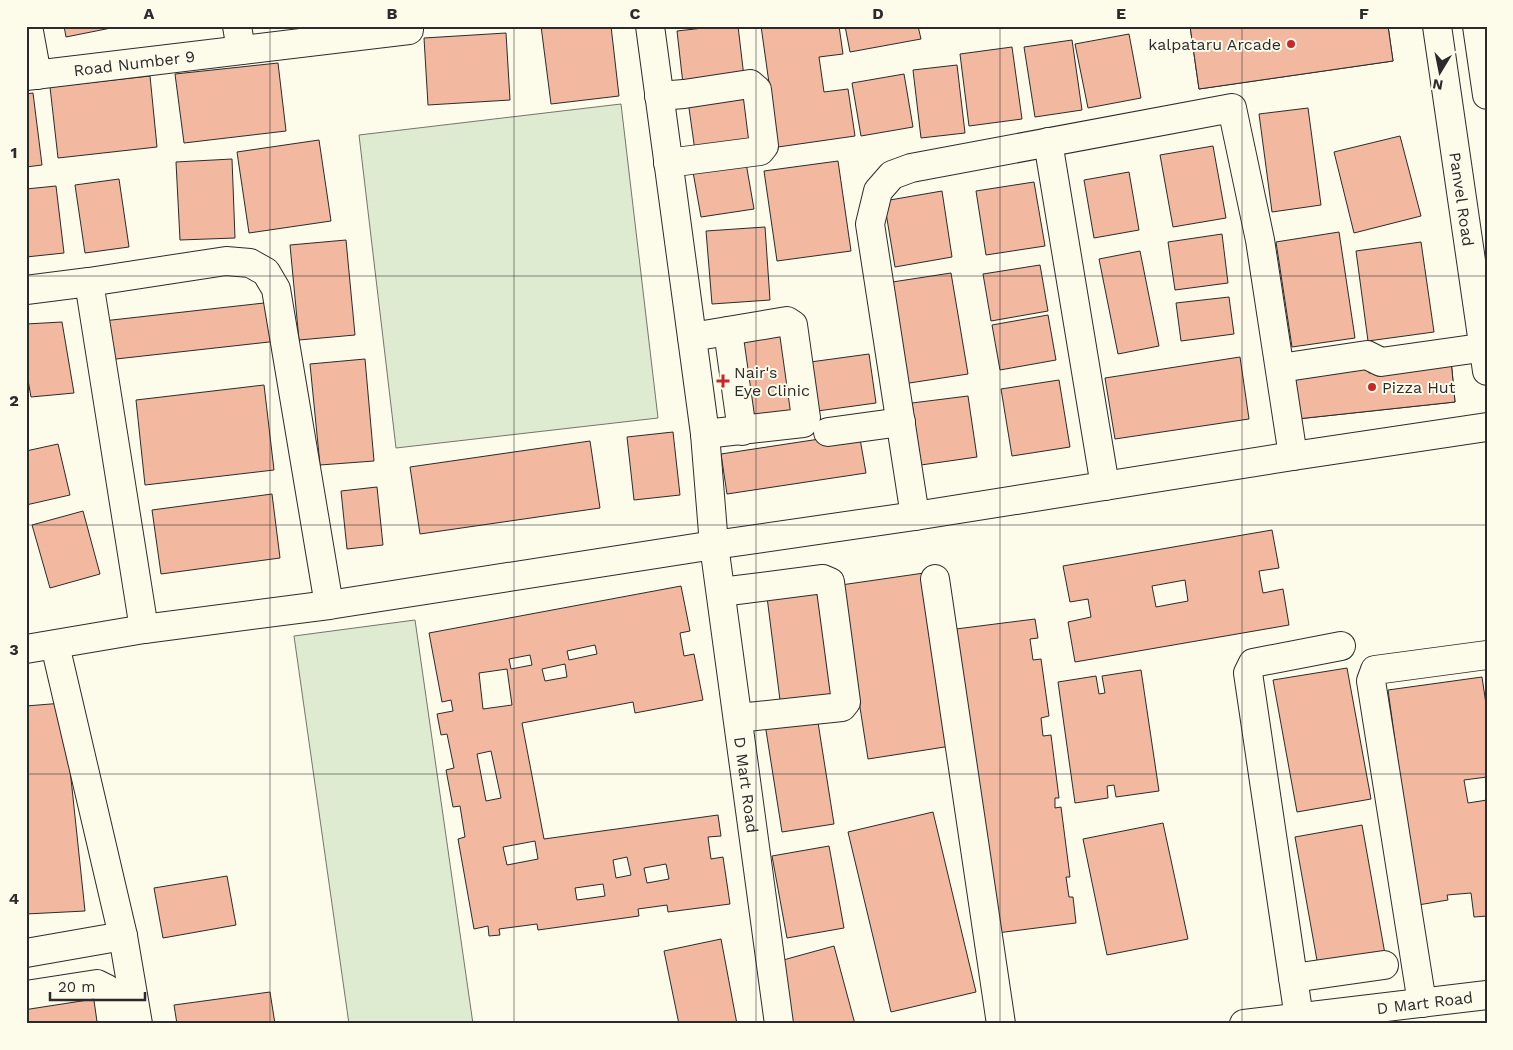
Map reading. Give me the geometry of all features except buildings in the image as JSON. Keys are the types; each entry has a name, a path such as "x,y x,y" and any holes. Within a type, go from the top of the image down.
{"street":[{"path":"28,26 32,75"},
{"name":"Road Number 9","path":"32,75 239,38 409,30 408,26"},
{"name":"D Mart Road","path":"650,26 704,427 714,545 779,1024"},
{"name":"Panvel Road","path":"1437,26 1486,355"},
{"path":"1477,26 1487,94"},
{"path":"659,96 750,84 757,90 764,146 760,151 668,164"},
{"path":"915,516 870,224 878,191 892,174 911,168 1232,108 1260,240 1292,456"},
{"path":"1048,142 1105,486"},
{"path":"26,290 226,261 250,263 266,272 276,289 329,604"},
{"path":"89,282 144,629"},
{"path":"692,337 788,321 793,325 806,418 802,423 704,427"},
{"path":"728,331 741,424"},
{"path":"1280,368 1367,355 1382,362 1486,355"},
{"path":"828,432 901,422"},
{"path":"26,649 144,629 329,604 915,516 1487,427"},
{"path":"721,592 823,579 830,582 846,702 842,707 738,718"},
{"path":"935,579 1001,1024"},
{"path":"55,645 123,936 138,1024"},
{"path":"1299,1018 1248,674 1252,662 1341,646"},
{"path":"1422,1003 1372,681 1375,670 1487,655"},
{"path":"26,953 123,936"},
{"path":"1293,978 1384,965"},
{"path":"26,995 97,984 107,989 112,1024"},
{"name":"D Mart Road","path":"1244,1024 1487,995"}],"green space":[{"path":"621,104 658,418 396,448 359,135"},
{"path":"415,620 473,1024 349,1024 294,636"}],"place":[{"name":"kalpataru Arcade","path":"1291,44"},
{"name":"Nair's Eye Clinic","path":"723,381"},
{"name":"Pizza Hut","path":"1372,387"}]}
